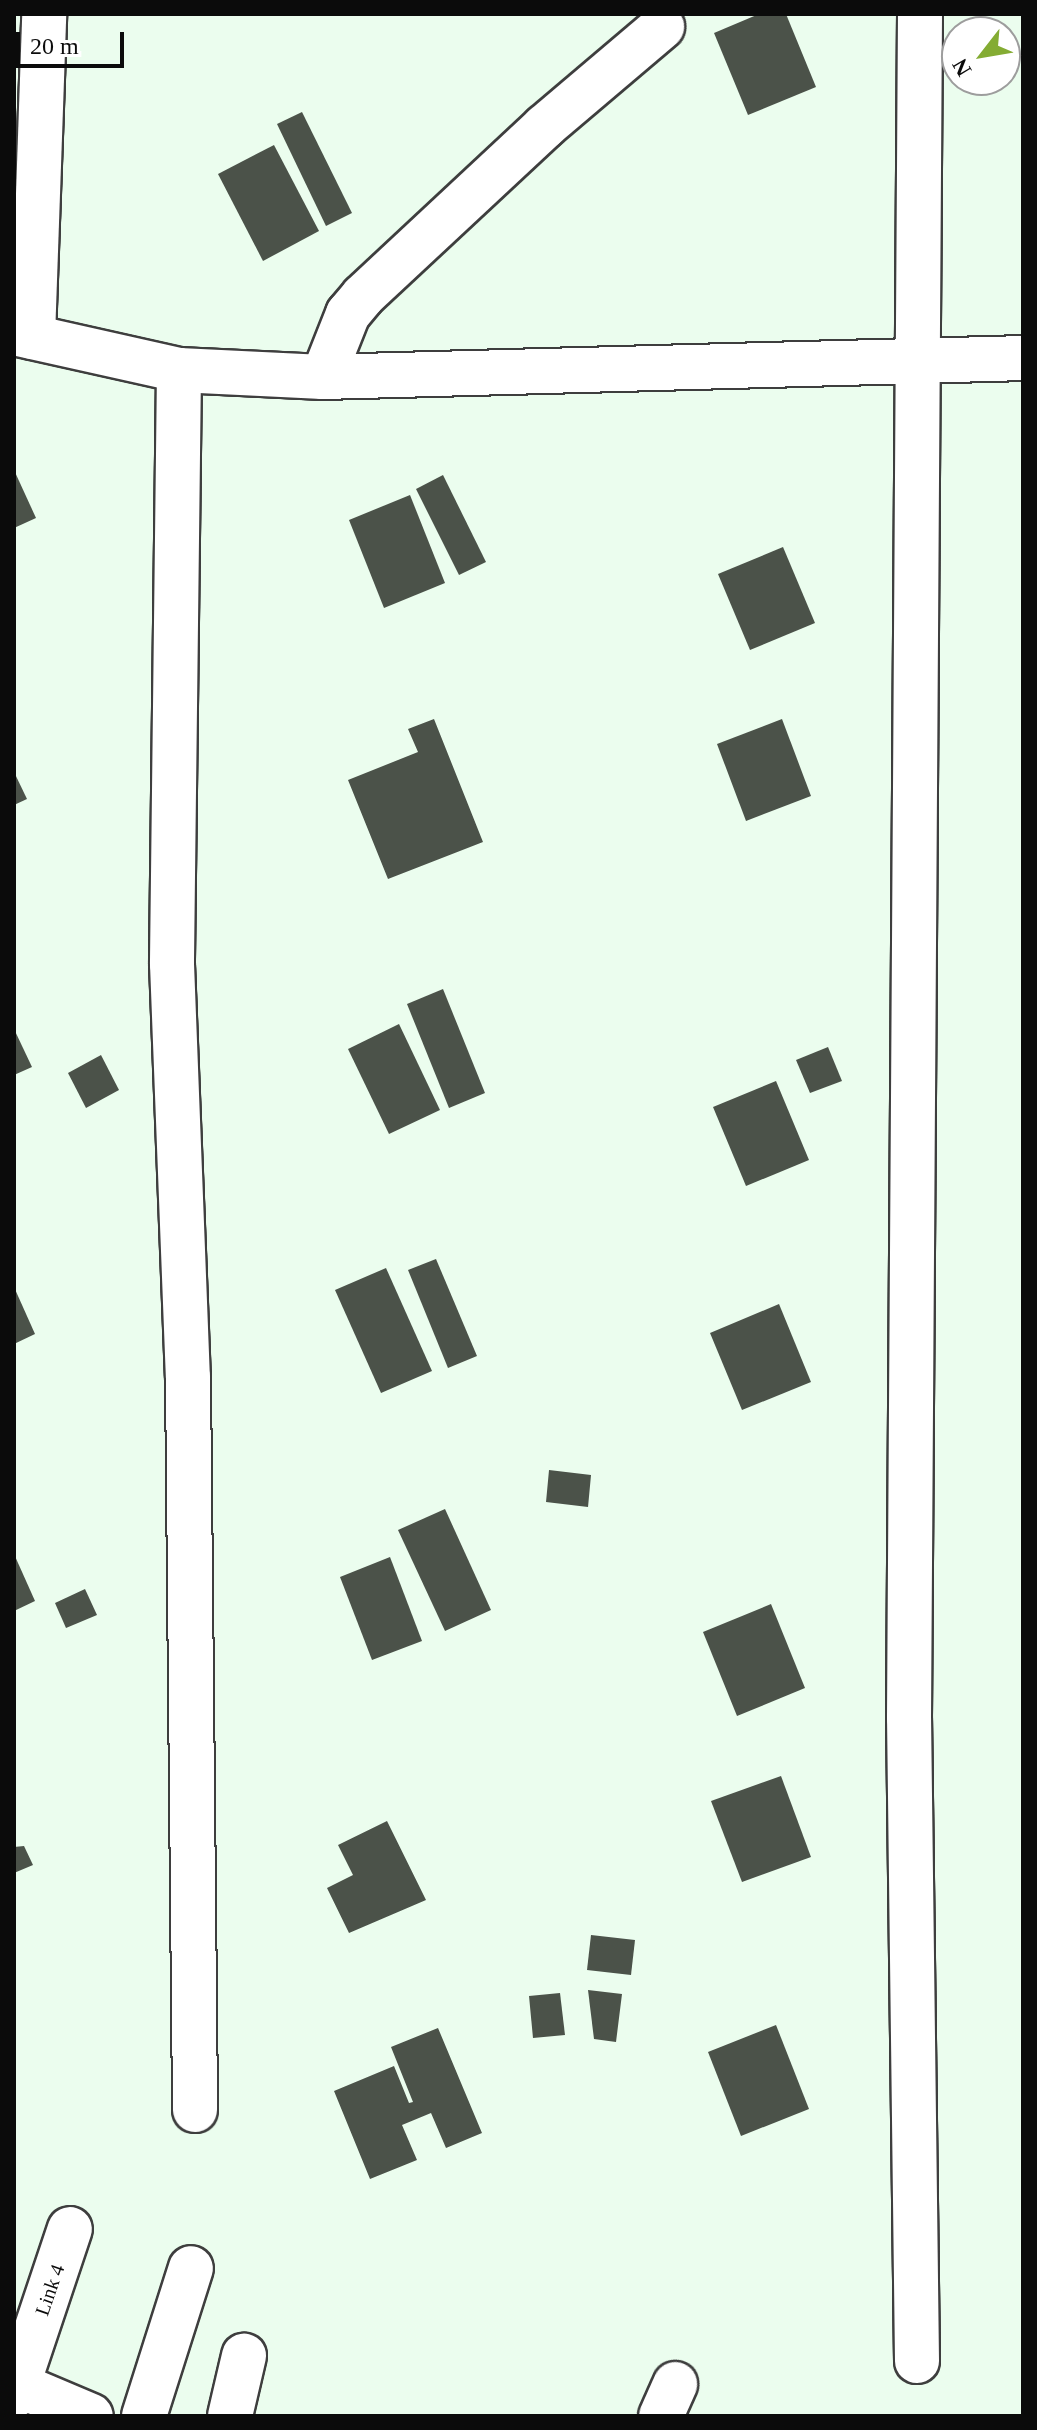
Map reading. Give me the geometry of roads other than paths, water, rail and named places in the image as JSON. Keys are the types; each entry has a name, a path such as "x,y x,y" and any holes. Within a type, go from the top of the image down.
{"street":[{"path":"44,14 23,335 179,370 323,377 1023,358"},
{"path":"917,2361 909,1702 920,14"},
{"path":"323,377 348,314 363,296 544,127 662,27"},
{"path":"179,370 172,964 188,1377 195,2110"},
{"name":"Link 4","path":"16,2390 70,2229"},
{"path":"144,2416 191,2268"},
{"path":"230,2416 244,2356"},
{"path":"16,2390 91,2416"}]}
